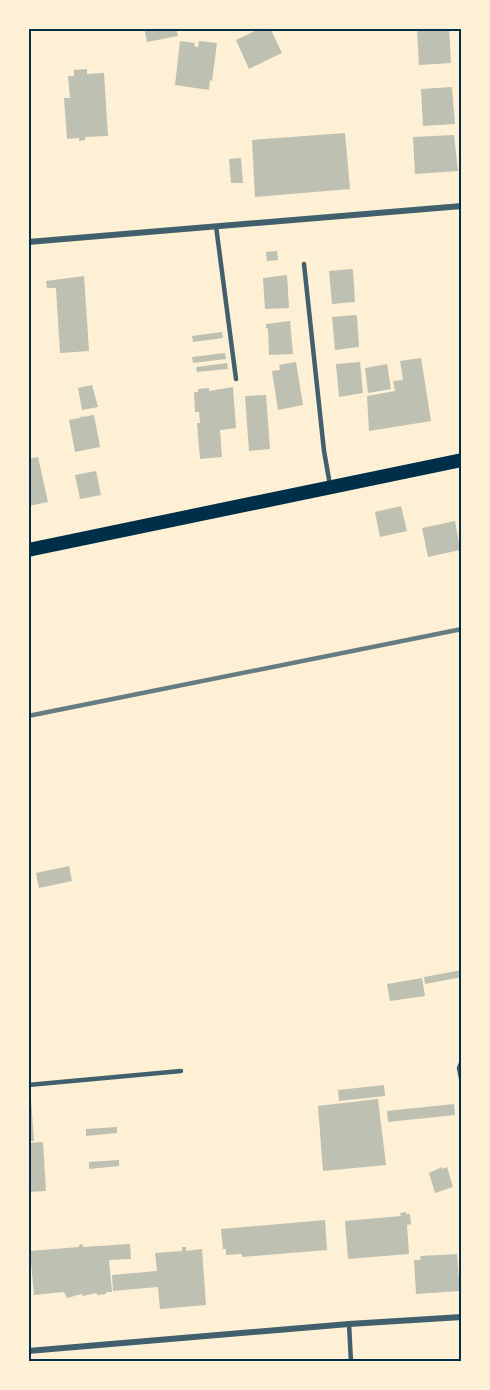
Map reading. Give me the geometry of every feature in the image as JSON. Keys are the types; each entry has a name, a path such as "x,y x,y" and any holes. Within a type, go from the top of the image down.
{"main road":[{"path":"28,550 462,460"}],"street":[{"path":"28,242 462,206"},
{"path":"28,1351 349,1324 462,1317"}],"lane":[{"path":"216,226 236,379"},
{"path":"304,264 324,451 331,488"},
{"path":"462,1061 459,1068 462,1083"},
{"path":"28,1085 181,1071"},
{"path":"349,1324 351,1362"}],"building":[{"path":"144,28 176,28 178,36 147,42"},
{"path":"261,28 274,28 271,30 282,53 249,69 236,40"},
{"path":"449,28 451,63 419,65 417,29"},
{"path":"180,41 195,43 194,46 198,47 199,41 217,43 209,90 175,85"},
{"path":"87,69 87,74 104,73 108,136 85,137 85,140 79,141 79,138 67,139 64,98 70,98 68,76 74,76 74,70"},
{"path":"452,87 455,124 423,126 421,89"},
{"path":"345,133 350,189 255,197 252,140"},
{"path":"454,135 458,171 415,174 413,137"},
{"path":"241,158 243,183 231,183 229,159"},
{"path":"277,251 278,260 267,261 266,252"},
{"path":"353,270 355,302 332,304 329,271"},
{"path":"287,275 289,308 265,309 263,278"},
{"path":"84,276 89,351 60,353 56,288 47,288 46,281"},
{"path":"357,316 359,347 335,350 332,317"},
{"path":"290,321 293,354 269,355 266,324"},
{"path":"222,332 223,338 193,342 192,336"},
{"path":"225,353 226,359 193,363 192,357"},
{"path":"421,358 431,421 369,431 367,396 395,391 393,381 403,380 400,361"},
{"path":"296,362 303,405 278,410 272,371 280,370 279,365"},
{"path":"360,362 363,393 339,397 336,364"},
{"path":"227,363 228,369 197,372 196,367"},
{"path":"387,364 391,389 368,393 365,368"},
{"path":"92,385 98,407 82,410 78,388"},
{"path":"233,387 236,428 220,430 222,457 200,459 197,423 200,423 199,412 195,412 194,392 198,392 198,389 209,388 209,391"},
{"path":"266,395 270,449 249,451 245,396"},
{"path":"82,415 82,417 94,415 100,447 75,452 69,420 80,418"},
{"path":"38,457 48,502 28,506 28,459"},
{"path":"96,471 101,495 80,499 75,475"},
{"path":"401,506 407,531 380,537 375,512"},
{"path":"455,521 459,543 462,546 460,550 428,557 422,528"},
{"path":"69,866 72,881 39,888 36,873"},
{"path":"462,970 462,977 425,984 424,977"},
{"path":"422,978 425,996 390,1001 387,984"},
{"path":"384,1085 385,1096 339,1101 338,1090"},
{"path":"31,1099 34,1141 28,1141 28,1100"},
{"path":"378,1099 386,1165 323,1171 318,1106"},
{"path":"454,1104 455,1115 388,1122 387,1111"},
{"path":"117,1127 117,1133 86,1136 86,1129"},
{"path":"43,1142 46,1191 28,1192 28,1143"},
{"path":"119,1160 119,1166 89,1169 89,1162"},
{"path":"442,1167 443,1169 447,1167 453,1187 435,1193 429,1173"},
{"path":"400,1213 410,1214 411,1224 407,1225 409,1254 348,1259 345,1221 401,1216"},
{"path":"325,1220 327,1250 242,1257 242,1254 226,1255 226,1249 223,1249 221,1229"},
{"path":"82,1244 83,1247 130,1244 131,1259 109,1260 112,1292 82,1296 82,1294 67,1298 64,1292 34,1295 30,1251 79,1247"},
{"path":"182,1247 186,1247 186,1251 202,1249 206,1305 160,1309 158,1287 113,1291 112,1275 157,1271 155,1253 182,1251"},
{"path":"457,1254 460,1291 416,1294 414,1260 421,1260 420,1256"}],"railway":[{"path":"28,716 462,629"}]}
